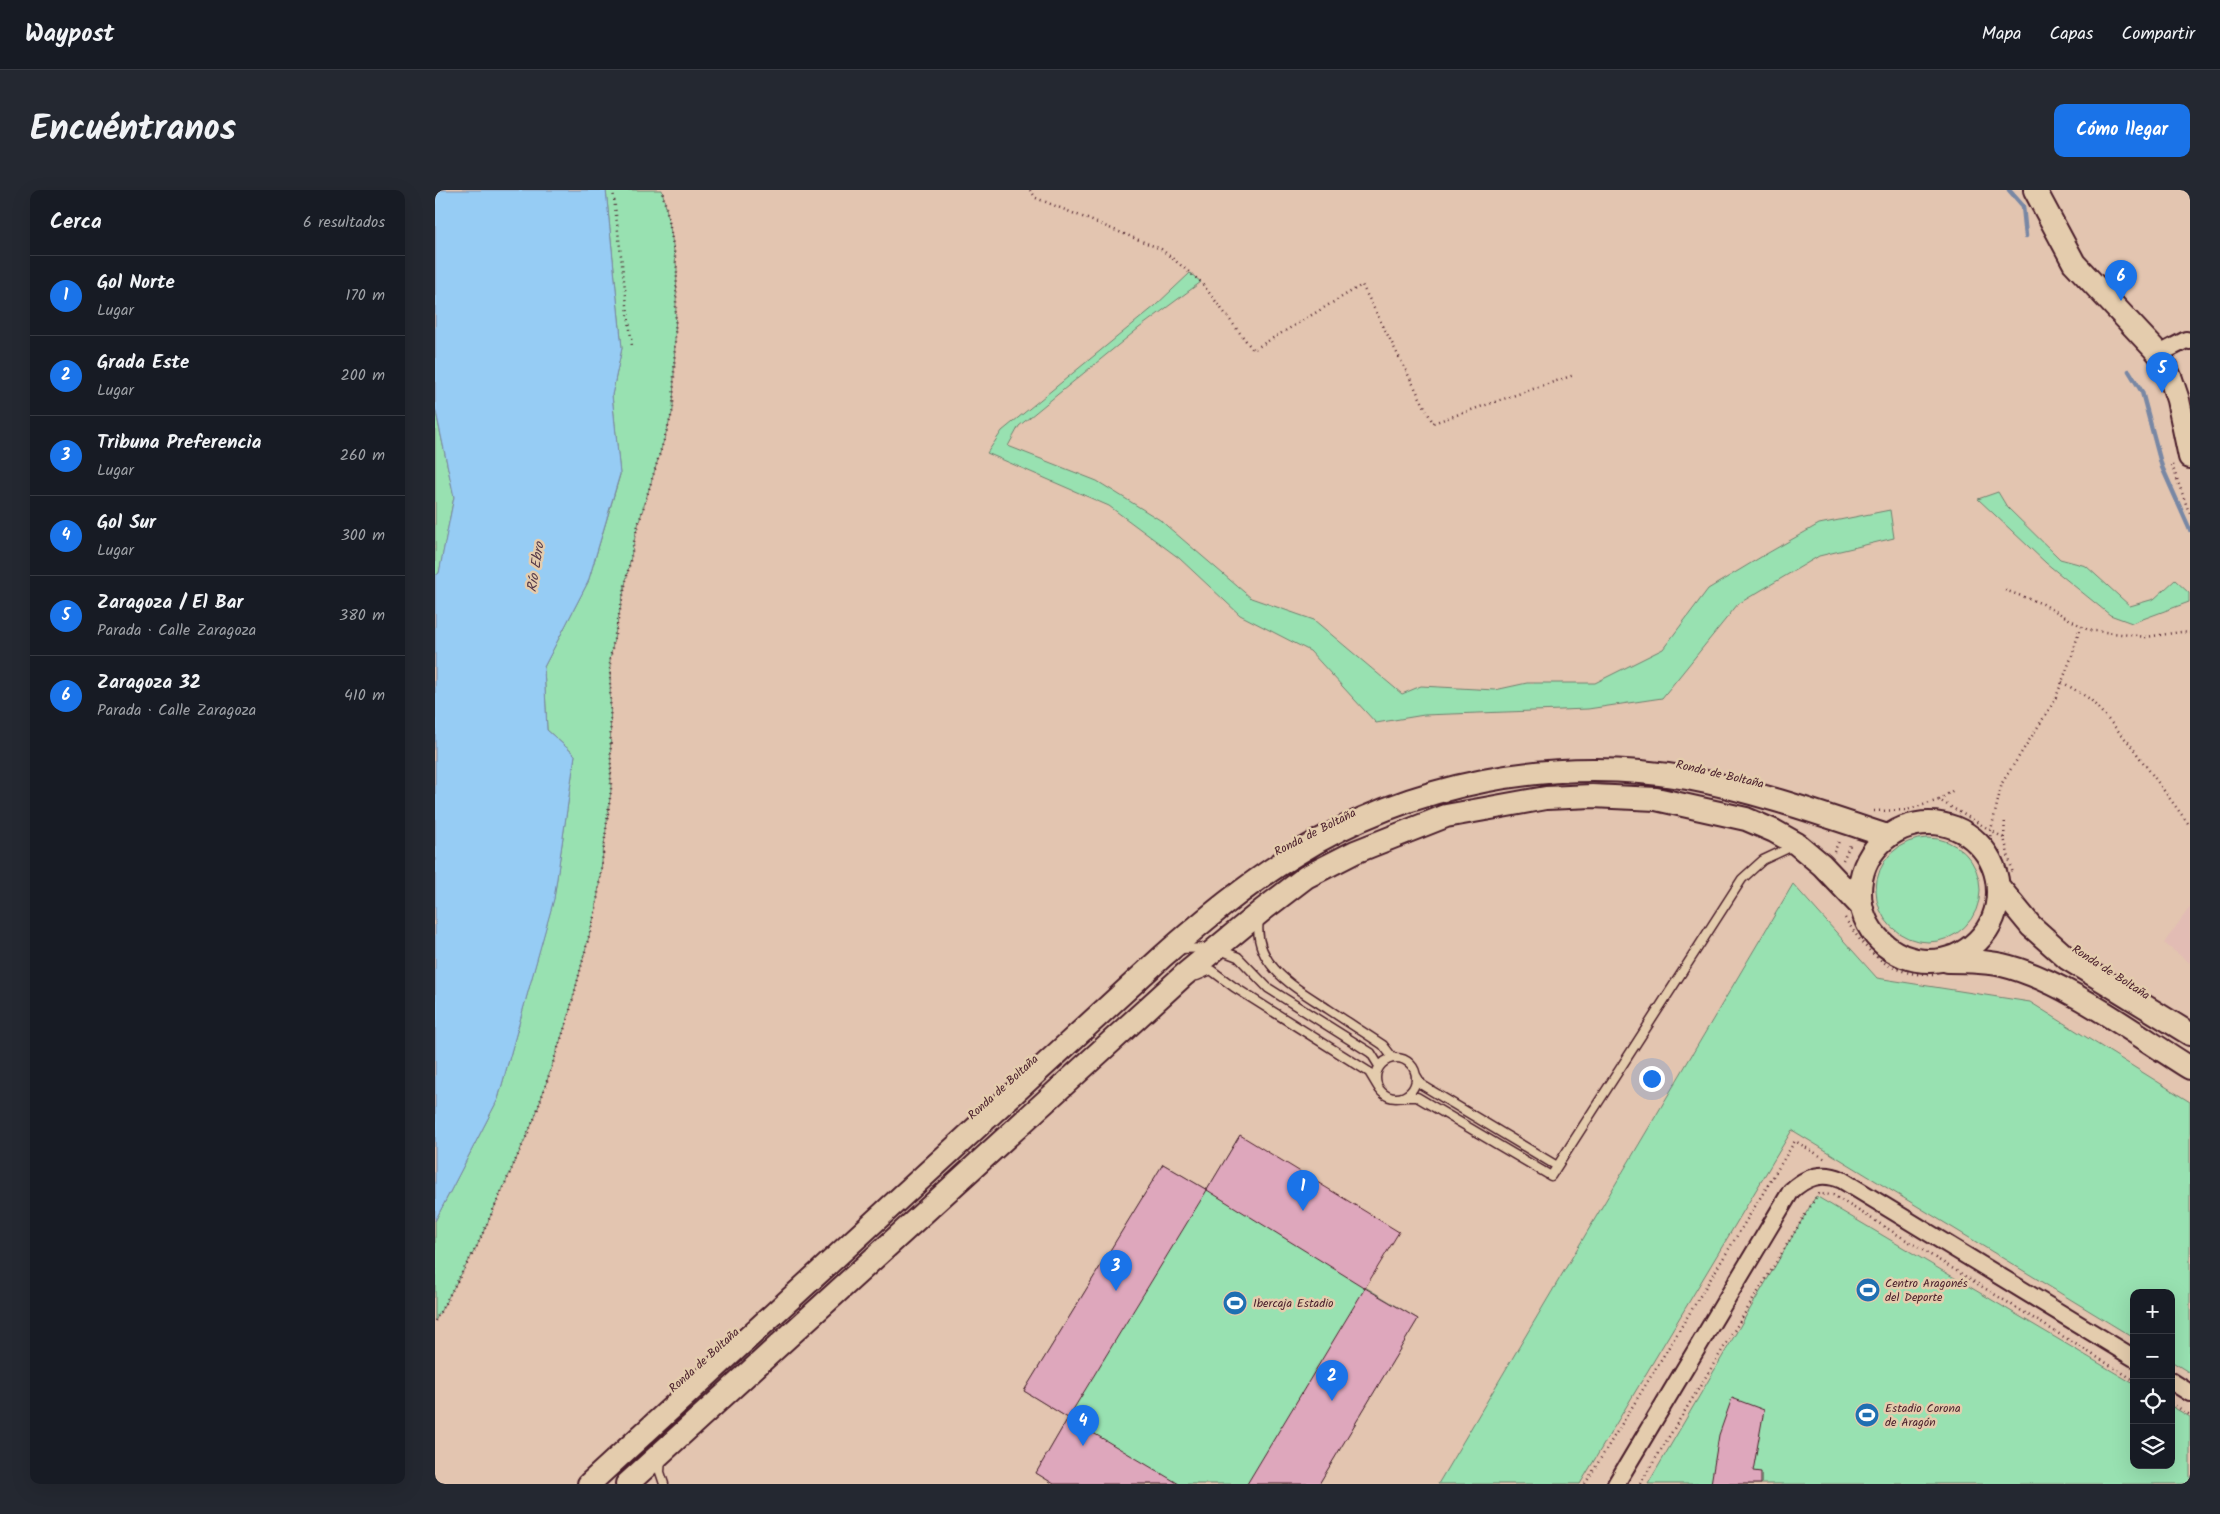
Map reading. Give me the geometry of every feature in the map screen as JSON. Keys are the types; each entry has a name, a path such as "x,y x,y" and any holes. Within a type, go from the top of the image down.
{"main road":[{"path":"2035,190 2074,263 2159,354 2169,374 2178,400 2190,457"},
{"name":"Ronda de Boltaña","path":"589,1484 1167,952 1249,885 1297,853 1337,831 1390,807 1438,792 1486,781 1538,773 1630,771 1725,786 1853,819 1887,836"},
{"name":"Ronda de Boltaña","path":"627,1484 1170,988 1264,909 1307,878 1355,852 1446,816 1546,798 1592,796 1656,800 1746,819 1775,831 1797,844 1826,869 1860,905"},
{"name":"Ronda de Boltaña","path":"2190,1034 2068,959 2037,932 2007,883 1995,870 1988,856 1977,843 1964,833 1949,826 1932,823 1917,824 1887,836 1873,850 1864,867 1859,886 1860,905 1867,926 1880,942 1898,955 1918,961 1977,961 2003,965 2049,982 2190,1068"},
{"name":"Ronda de Boltaña","path":"1940,961 1960,955 1977,943 1985,932 2007,883"}],"street":[{"path":"2159,354 2189,336"},
{"path":"1616,1484 1791,1191 1803,1180 1816,1176 1842,1180 2130,1356"},
{"path":"2175,1384 2190,1393"}],"lane":[{"path":"1170,988 1211,970 1234,988 1369,1072 1378,1087 1387,1096 1417,1097 1551,1176 1742,879 1763,860 1797,844"},
{"path":"1264,909 1257,930 1263,950 1276,972 1284,980 1383,1045 1393,1058 1408,1062 1422,1085 1557,1166"},
{"path":"1167,952 1186,948 1216,949 1237,957 1268,988 1371,1054 1379,1066"},
{"path":"1378,1087 1376,1076 1379,1066 1393,1058"},
{"path":"1403,1096 1413,1088 1416,1075"},
{"path":"661,1452 661,1472 664,1484"}],"path":[{"path":"613,190 632,346"},
{"path":"435,1321 477,1246 535,1117 568,1018 596,909 611,790 610,659 636,532 673,410 677,269 662,190"},
{"path":"1030,190 1036,198 1161,249 1201,282 1253,350 1362,284 1433,423 1574,375"},
{"path":"2005,590 2043,604 2080,627 2132,637 2190,633"},
{"path":"1988,856 1991,830 2001,783 2046,716 2062,682 2080,627"},
{"path":"2062,682 2090,699 2129,743 2190,826"},
{"path":"1826,869 1853,819 1907,810 1939,800 1955,789"},
{"path":"1939,800 2004,838"},
{"path":"2005,818 2004,838 2008,860 2007,883"},
{"path":"1826,869 1841,863 1849,850 1853,819"},
{"path":"1585,1484 1795,1141 1830,1161"},
{"path":"1640,1484 1818,1194 1833,1195 2132,1379"},
{"path":"2175,1406 2190,1415"}],"shaded area":[{"path":"2190,907 2190,963 2164,943"}],"green space":[{"path":"606,190 662,190 677,269 673,410 636,532 610,659 611,790 596,909 568,1017 535,1117 477,1246 435,1321 435,1221 498,1099 554,898 575,755 547,730 544,667 588,582 620,475 612,395 622,348"},
{"path":"1190,273 1201,282 1139,328 1019,426 1008,446 1097,481 1160,520 1251,598 1314,620 1402,694 1421,686 1495,690 1527,683 1595,683 1663,649 1708,589 1819,524 1890,510 1894,538 1819,556 1738,604 1662,698 1588,709 1424,715 1376,723 1310,651 1240,615 1179,558 1109,506 987,453 1002,431 1155,306"},
{"path":"435,407 454,497 439,574 435,576"},
{"path":"1998,492 2007,507 2060,559 2086,566 2130,606 2154,599 2175,580 2189,593 2189,602 2132,623 2110,615 2046,563 1978,499"},
{"path":"1928,838 1948,842 1965,853 1976,870 1980,890 1976,910 1965,927 1948,938 1928,942 1908,938 1891,927 1880,910 1876,890 1880,870 1891,853 1908,842"},
{"path":"1793,884 1877,978 2030,1002 2190,1102 2190,1373 2175,1364 2175,1289 2130,1289 2130,1336 1792,1130 1580,1484 1438,1484"},
{"name":"Ibercaja Estadio","path":"1240,1135 1365,1287 1418,1319 1319,1484 1054,1484 1036,1473 1068,1418 1024,1391 1163,1164 1207,1190"},
{"name":"Centro Aragonés del Deporte","path":"1816,1196 2130,1382 2130,1469 2175,1469 2175,1408 2190,1417 2190,1484 1648,1484"}],"water":[{"name":"Río Ebro","path":"435,190 606,190 622,348 612,395 620,474 588,582 544,667 547,730 575,755 554,899 498,1099 435,1221 435,576 439,573 454,497 435,407"}],"building":[{"path":"1240,1135 1399,1232 1365,1288 1207,1190"},
{"path":"1163,1164 1207,1190 1068,1418 1024,1391"},
{"path":"1365,1288 1418,1319 1319,1484 1247,1484"},
{"path":"1732,1398 1764,1410 1753,1471 1761,1472 1761,1484 1711,1484 1719,1435"},
{"path":"1068,1418 1179,1484 1054,1484 1036,1473"}],"waterway":[{"path":"2009,190 2023,206 2026,236"},
{"path":"2129,371 2142,392 2162,467 2190,530"}],"place":[{"name":"Zaragoza 32","path":"2121,301"},
{"name":"Zaragoza / El Bar","path":"2162,393"},
{"name":"Gol Norte","path":"1303,1211"},
{"name":"Centro Aragonés del Deporte","path":"1868,1290"},
{"name":"Tribuna Preferencia","path":"1116,1291"},
{"name":"Ibercaja Estadio","path":"1235,1303"},
{"name":"Grada Este","path":"1332,1401"},
{"name":"Estadio Corona de Aragón","path":"1867,1415"},
{"name":"Gol Sur","path":"1083,1446"}]}
